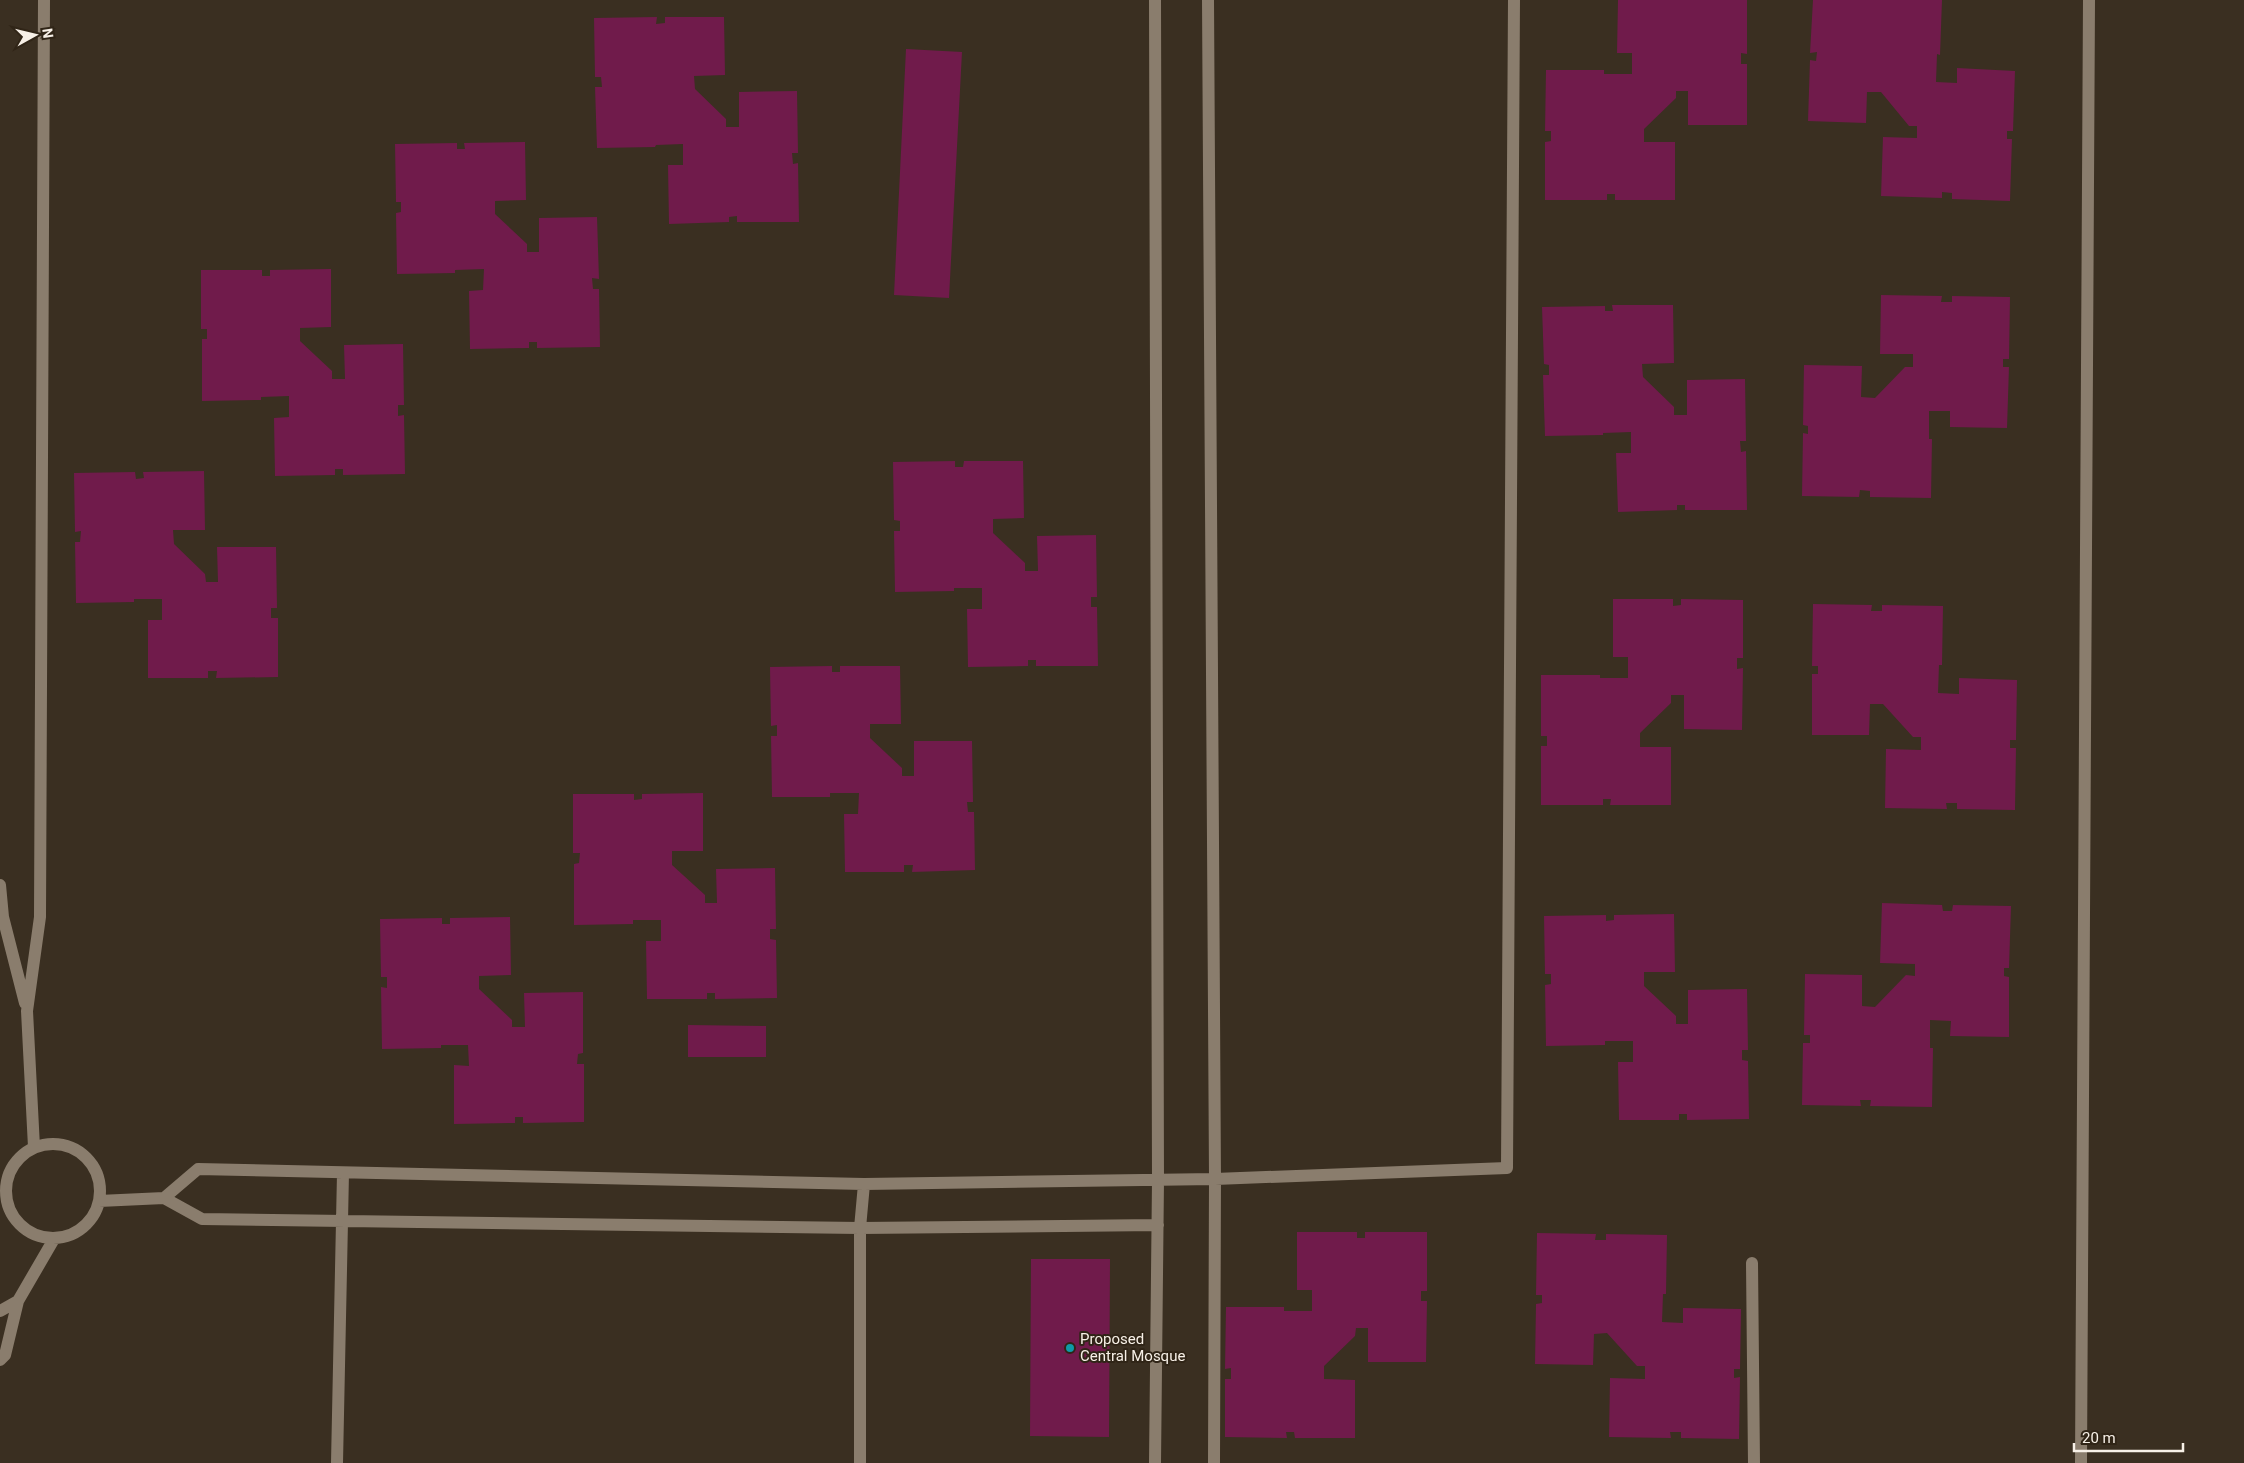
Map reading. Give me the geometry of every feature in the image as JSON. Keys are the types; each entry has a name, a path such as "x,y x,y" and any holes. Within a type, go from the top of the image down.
{"street":[{"path":"27,1011 40,917 44,0"},
{"path":"1155,0 1158,1180 1155,1463"},
{"path":"1208,0 1216,1179 1214,1463"},
{"path":"164,1198 198,1169 864,1184 1216,1179 1507,1168 1514,0"},
{"path":"2081,1463 2090,0"},
{"path":"0,885 4,917 27,1011 34,1147"},
{"path":"48,1143 62,1144 76,1149 87,1158 96,1170 100,1183 99,1201 94,1215 84,1228 70,1236 54,1239 37,1236 23,1228 12,1216 6,1201 6,1184 11,1169 20,1156 34,1147 48,1143"},
{"path":"338,1463 343,1173"},
{"path":"860,1463 860,1228 864,1184"},
{"path":"99,1201 164,1198 202,1219 860,1228 1158,1225"},
{"path":"0,1360 5,1354 18,1301 54,1239"},
{"path":"1752,1263 1754,1463"},
{"path":"0,1311 18,1301"}],"building":[{"path":"1618,0 1747,0 1747,54 1741,53 1741,64 1747,64 1747,125 1688,125 1688,91 1676,91 1676,98 1644,129 1644,142 1675,142 1675,200 1615,200 1615,194 1607,194 1607,200 1545,200 1545,142 1551,141 1551,131 1545,131 1546,70 1604,70 1604,74 1632,74 1632,53 1617,53"},
{"path":"1813,0 1942,0 1940,55 1937,54 1936,82 1957,83 1957,68 2015,71 2013,131 2007,131 2007,139 2012,139 2010,201 1952,199 1952,193 1942,192 1942,198 1881,196 1883,137 1917,138 1917,126 1909,126 1881,92 1867,92 1866,123 1808,121 1810,60 1816,61 1817,52 1810,53"},
{"path":"657,17 656,24 665,23 665,17 724,17 725,75 694,76 695,89 726,119 726,127 739,127 739,92 797,91 798,153 792,153 793,164 798,163 799,222 737,222 737,216 729,217 729,222 669,224 668,165 683,165 683,144 656,145 655,147 597,148 595,87 602,87 601,77 595,77 594,18"},
{"path":"906,49 962,52 949,298 894,295"},
{"path":"525,142 526,200 495,201 495,214 527,244 527,252 539,252 539,218 597,217 599,279 592,278 593,289 599,289 600,347 537,348 537,342 529,342 529,348 470,349 469,291 483,290 484,269 455,270 455,273 397,274 396,213 401,212 401,202 396,202 395,144 457,143 457,149 465,149 464,143"},
{"path":"331,269 331,327 300,328 300,341 332,371 332,379 345,379 344,345 403,344 404,405 398,405 398,416 404,415 405,474 343,475 343,469 335,469 335,475 275,476 274,418 289,417 289,396 261,397 261,400 202,401 202,339 207,339 207,329 201,329 201,270 262,270 262,276 270,276 270,270"},
{"path":"1881,295 1942,296 1941,302 1952,302 1952,296 2010,297 2009,359 2003,359 2003,367 2009,367 2007,428 1950,427 1950,411 1929,411 1929,439 1932,439 1931,498 1870,497 1870,491 1860,490 1859,497 1802,496 1803,433 1808,434 1808,426 1803,425 1804,365 1862,366 1861,397 1875,398 1905,367 1913,367 1913,354 1880,354"},
{"path":"1612,305 1673,305 1674,363 1642,364 1643,377 1674,407 1674,415 1687,415 1687,380 1745,379 1746,441 1740,441 1741,452 1746,451 1747,510 1685,510 1685,505 1677,505 1677,510 1618,512 1616,453 1631,453 1631,432 1603,433 1603,435 1545,436 1543,375 1549,375 1549,365 1544,364 1542,307 1605,306 1605,311 1613,311"},
{"path":"955,461 955,467 963,467 964,461 1023,461 1024,518 993,519 993,533 1025,563 1025,571 1038,571 1037,536 1096,535 1097,597 1091,597 1091,607 1097,607 1098,666 1036,666 1036,660 1028,660 1028,666 968,667 967,609 982,609 982,588 954,588 954,591 895,592 894,531 900,531 900,521 894,520 893,462"},
{"path":"204,471 205,530 173,530 174,544 205,574 206,582 218,582 217,547 276,547 277,608 271,608 271,618 278,618 278,677 216,678 217,671 208,671 208,678 148,678 148,620 162,620 162,599 134,599 134,602 76,603 75,542 80,542 81,531 75,532 74,473 135,472 136,479 144,478 143,472"},
{"path":"1613,599 1673,599 1673,606 1681,605 1681,599 1743,600 1743,658 1737,658 1737,669 1743,668 1742,730 1684,729 1684,695 1671,695 1671,703 1640,733 1640,747 1671,747 1671,805 1610,805 1611,799 1603,799 1603,805 1541,805 1541,746 1547,746 1547,736 1541,736 1541,675 1600,675 1600,678 1628,678 1628,657 1613,657"},
{"path":"1813,604 1872,605 1871,611 1882,611 1882,605 1943,606 1942,665 1939,665 1938,693 1959,694 1959,678 2017,680 2016,740 2010,740 2010,748 2016,748 2015,810 1957,809 1957,803 1946,803 1947,809 1885,808 1886,749 1921,750 1921,737 1913,737 1883,704 1870,704 1869,735 1812,735 1812,674 1818,674 1818,666 1812,666"},
{"path":"832,666 832,672 840,672 840,666 900,666 901,724 870,724 870,738 902,768 902,776 914,776 914,741 972,741 973,802 967,802 968,812 974,812 975,870 912,872 913,865 904,865 904,872 845,872 844,814 858,814 859,793 830,793 830,797 772,797 771,736 777,736 777,725 771,726 770,667"},
{"path":"703,793 703,851 672,851 672,865 705,895 705,903 717,903 716,869 775,868 776,929 770,929 770,939 776,940 777,998 715,999 715,993 707,993 707,999 647,999 646,941 661,941 661,920 633,920 633,924 574,925 574,864 579,863 580,853 573,853 573,794 634,794 634,800 642,799 642,794"},
{"path":"1882,903 1942,905 1943,911 1952,911 1953,905 2011,906 2009,968 2004,968 2004,976 2009,977 2009,1037 1950,1036 1951,1021 1930,1020 1930,1048 1933,1048 1932,1107 1870,1106 1871,1100 1860,1100 1861,1106 1802,1105 1803,1043 1810,1043 1810,1035 1804,1035 1805,974 1862,975 1862,1006 1875,1007 1906,975 1915,976 1915,964 1880,963"},
{"path":"1674,914 1675,972 1644,972 1644,986 1676,1016 1676,1024 1688,1024 1688,990 1747,989 1748,1050 1742,1050 1742,1060 1748,1061 1749,1119 1687,1120 1687,1114 1679,1114 1679,1120 1619,1120 1618,1062 1633,1062 1633,1041 1605,1041 1605,1045 1546,1046 1545,985 1551,984 1551,974 1545,974 1544,916 1606,915 1606,921 1614,920 1614,915"},
{"path":"510,917 511,975 479,976 479,989 512,1020 512,1027 525,1027 524,993 583,992 583,1053 578,1054 577,1064 584,1064 584,1122 523,1123 523,1117 515,1117 515,1123 454,1124 454,1065 469,1066 468,1045 441,1045 441,1048 382,1049 381,987 387,988 387,977 381,977 380,919 442,918 442,924 450,924 450,918"},
{"path":"688,1025 766,1026 766,1057 688,1057"},
{"path":"1297,1232 1357,1232 1357,1238 1365,1238 1365,1232 1427,1232 1427,1291 1421,1291 1421,1301 1427,1301 1426,1362 1368,1362 1368,1328 1356,1328 1355,1336 1324,1366 1324,1379 1355,1380 1355,1438 1295,1438 1294,1432 1286,1432 1287,1438 1225,1437 1225,1379 1231,1379 1231,1368 1225,1369 1226,1307 1284,1307 1284,1311 1312,1311 1312,1290 1297,1290"},
{"path":"1537,1233 1596,1234 1595,1240 1606,1240 1606,1234 1667,1235 1666,1294 1663,1294 1662,1322 1683,1323 1683,1308 1741,1309 1740,1369 1734,1369 1734,1378 1740,1377 1739,1439 1681,1438 1681,1432 1670,1432 1671,1438 1609,1437 1610,1378 1645,1379 1645,1366 1637,1366 1607,1333 1594,1334 1593,1365 1535,1364 1536,1304 1542,1303 1542,1295 1536,1295"},
{"name":"Proposed Central Mosque","path":"1031,1259 1110,1259 1109,1437 1030,1436"}],"place":[{"name":"Proposed Central Mosque","path":"1070,1348"}]}
